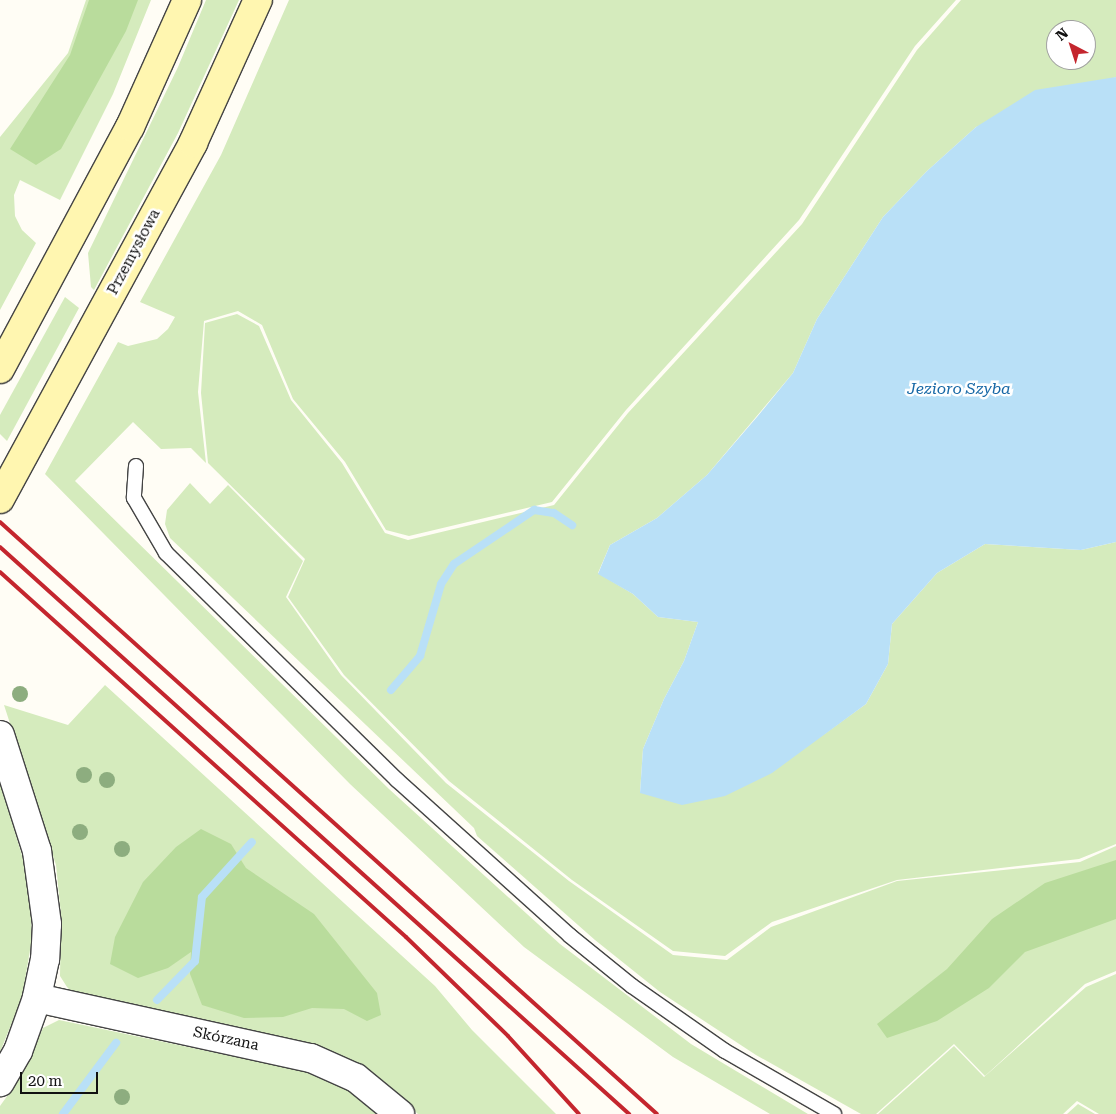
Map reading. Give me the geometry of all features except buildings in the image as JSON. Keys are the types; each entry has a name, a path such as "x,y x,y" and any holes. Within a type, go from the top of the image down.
{"main road":[{"path":"0,369 130,127 187,0"},
{"name":"Przemysłowa","path":"0,499 197,134 258,0"}],"street":[{"path":"0,734 37,851 45,892 47,942 37,998 18,1051 0,1082"},
{"name":"Skórzana","path":"37,998 311,1058 356,1078 400,1114"}],"lane":[{"path":"136,466 134,498 166,552 397,780 561,928 632,986 725,1051 834,1114"}],"green space":[{"path":"86,0 151,0 113,94 60,200 20,180 14,195 15,216 22,230 36,243 0,310 0,137 68,53"},
{"path":"89,0 138,0 126,31 61,149 36,165 10,149 70,55"},
{"path":"206,0 239,0 178,133 94,290 91,287 88,253 178,67"},
{"path":"289,0 956,0 915,46 799,220 626,410 552,502 409,536 386,530 345,462 293,399 262,325 238,311 204,321 198,392 206,463 191,448 161,449 133,422 75,481 389,789 560,944 691,1044 808,1114 770,1114 673,1057 524,947 350,784 45,474 118,342 128,346 157,339 168,329 175,317 140,302 221,155"},
{"path":"961,0 1116,0 1116,77 976,127 927,171 883,217 817,319 793,373 707,475 657,518 610,545 598,573 633,594 658,617 698,622 684,661 664,699 643,749 640,793 823,735 866,704 888,664 892,624 937,573 985,544 1081,550 1116,542 1116,844 1079,859 897,880 772,922 725,956 673,951 572,880 449,781 344,675 288,597 305,559 208,463 201,393 205,323 237,314 259,326 291,400 342,463 385,533 408,540 554,505 628,413 802,224 917,50"},
{"path":"65,297 79,308 7,441 0,434 0,415"},
{"path":"190,483 210,504 228,485 303,561 286,597 341,675 446,783 569,881 673,955 727,960 771,927 897,881 1080,862 1116,846 1116,971 1085,984 985,1076 954,1044 876,1114 861,1114 756,1055 660,992 595,940 477,836 474,828 170,538 165,524 167,510"},
{"path":"105,685 435,986 472,1030 556,1114 418,1114 387,1086 74,994 60,976 61,915 56,865 4,705 68,725"},
{"path":"0,782 29,879 32,938 22,998 0,1052"},
{"path":"201,829 231,844 246,868 314,914 377,993 381,1015 367,1021 344,1009 312,1008 283,1017 244,1018 202,1005 190,974 191,952 168,968 138,978 110,964 115,937 143,882 176,847"},
{"path":"1116,860 1116,919 1025,952 989,988 937,1021 887,1038 877,1024 947,969 992,919 1045,883"},
{"path":"1116,974 1116,1114 1099,1114 1077,1101 1063,1114 878,1114 954,1046 984,1077 1086,987"},
{"path":"59,1020 303,1071 351,1092 381,1114 0,1114 0,1106 20,1078 43,1028"},
{"path":"1078,1104 1095,1114 1067,1114"}],"water":[{"name":"Jezioro Szyba","path":"1116,77 1116,542 1081,550 985,544 937,573 892,624 888,664 866,704 772,773 725,796 682,805 640,793 643,749 664,699 684,661 698,622 658,617 633,594 598,574 610,545 657,518 707,475 757,417 793,373 817,319 883,217 927,171 976,127 1035,90"}],"waterway":[{"path":"391,690 420,656 441,584 454,564 534,510 554,513 572,525"},
{"path":"157,1000 195,961 202,897 252,842"},
{"path":"63,1114 116,1043"}],"railway":[{"path":"0,522 657,1114"},
{"path":"0,547 629,1114"},
{"path":"0,572 406,937 508,1036 579,1114"}]}
